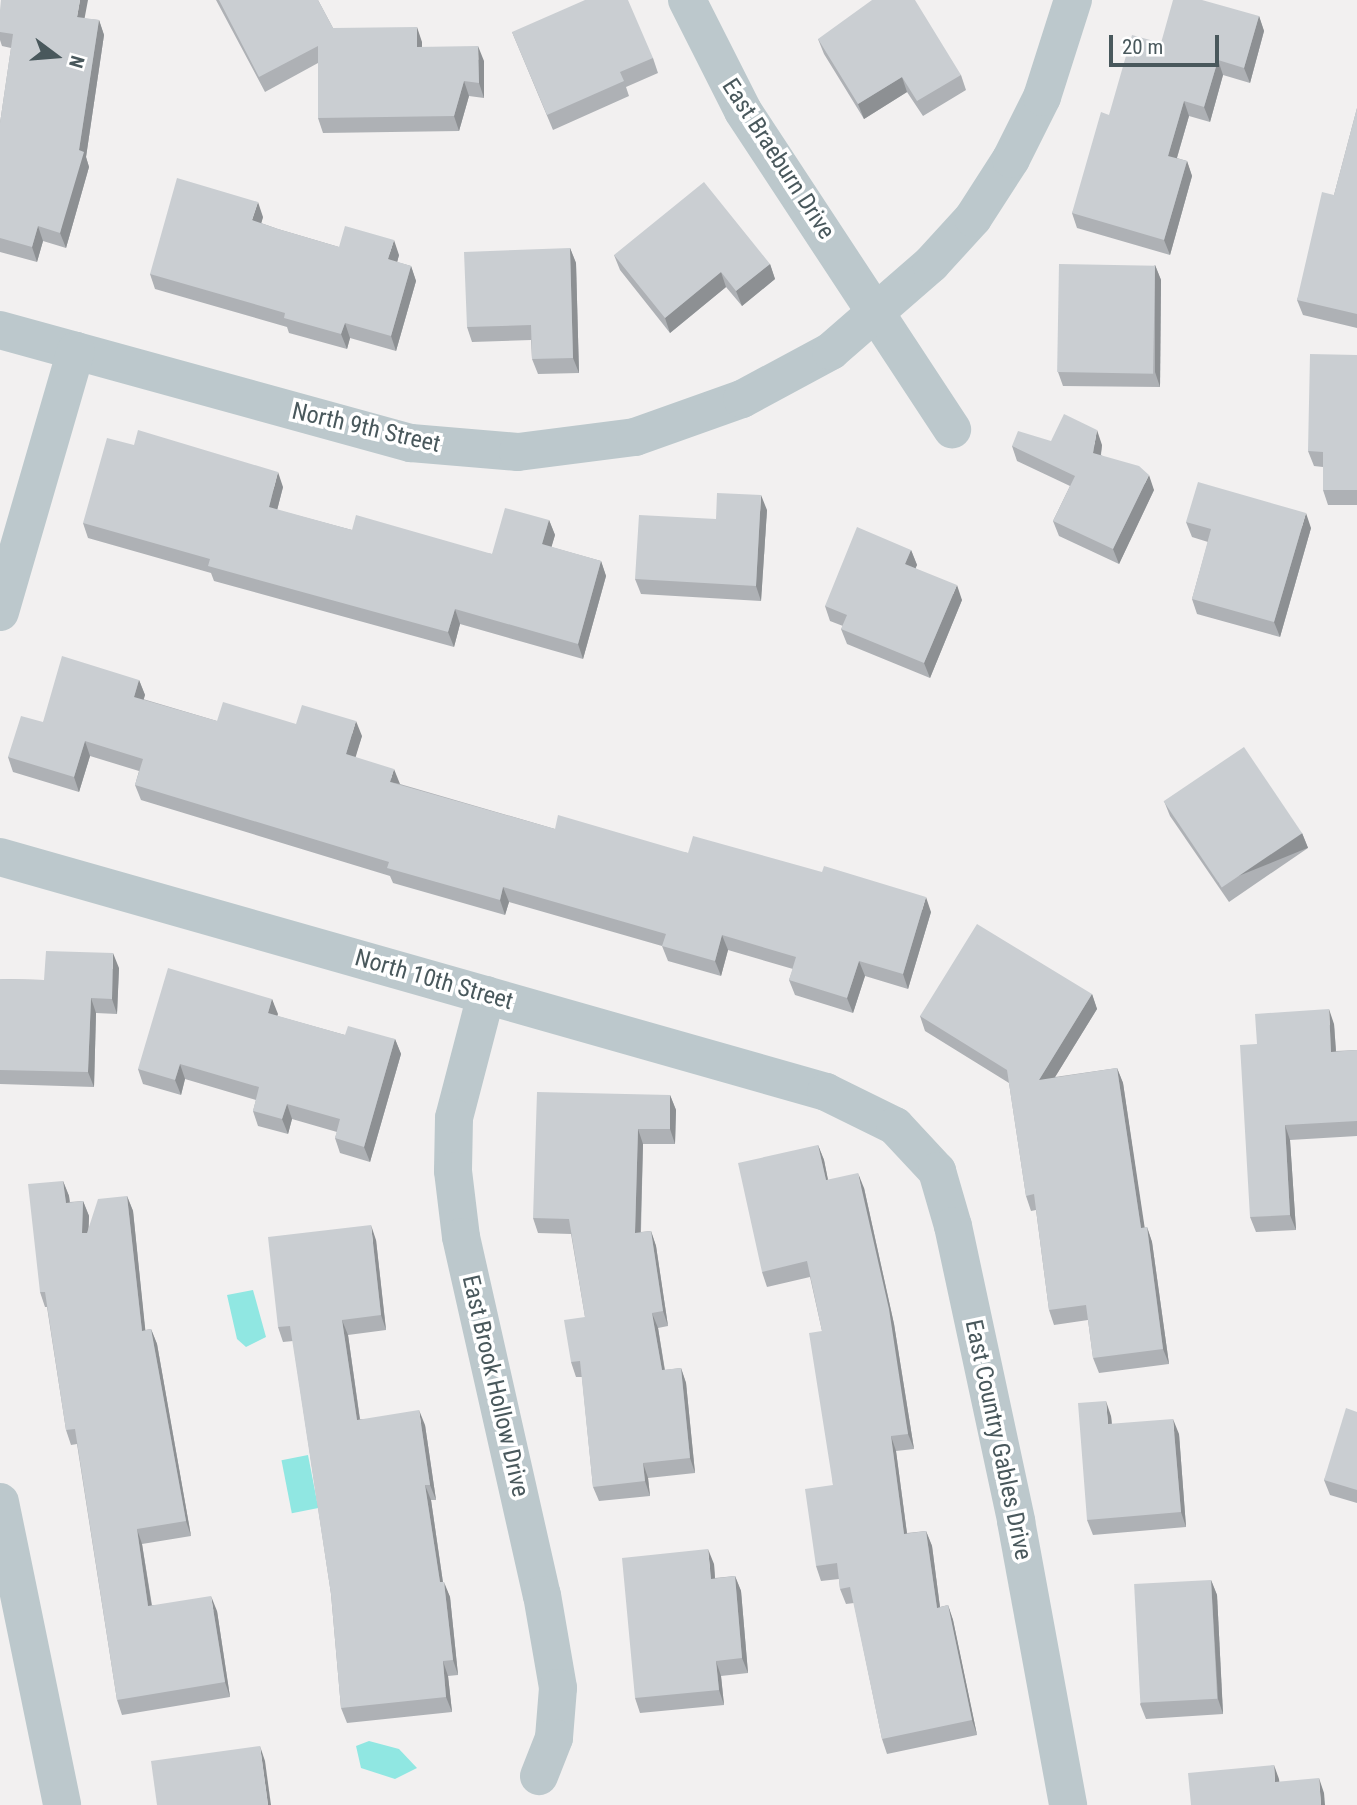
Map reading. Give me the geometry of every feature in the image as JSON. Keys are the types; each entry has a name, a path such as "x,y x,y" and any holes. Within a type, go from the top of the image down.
{"street":[{"name":"East Braeburn Drive","path":"687,0 743,111 878,313"},
{"path":"952,429 878,313 974,218 1011,159 1042,97 1073,0"},
{"name":"North 9th Street","path":"0,330 411,443 518,452 635,437 743,399 831,351 878,313"},
{"path":"0,612 76,351"},
{"name":"North 10th Street","path":"0,856 826,1092 866,1108"},
{"name":"East Brook Hollow Drive","path":"486,995 454,1118 453,1171 461,1237 539,1582 558,1688 554,1738 539,1776"},
{"name":"East Country Gables Drive","path":"866,1108 895,1126 937,1171 944,1193 1016,1521 1068,1805"},
{"path":"0,1502 62,1805"}],"water":[{"path":"253,1290 266,1337 246,1347 237,1339 227,1295"},
{"path":"308,1455 318,1508 292,1513 281,1460"},
{"path":"369,1741 399,1749 417,1768 395,1779 361,1768 356,1746"}],"building":[{"path":"1,0 80,0 77,17 99,20 79,150 84,152 60,233 38,226 32,247 0,238 0,123 13,34 0,32"},
{"path":"219,0 318,0 333,28 417,27 417,47 478,46 479,83 464,81 454,116 318,118 318,46 259,77"},
{"path":"585,0 628,0 653,58 620,72 624,81 547,115 512,32"},
{"path":"872,0 915,0 961,75 917,101 902,77 858,104 818,39"},
{"path":"1173,0 1202,0 1259,16 1244,68 1218,60 1204,107 1184,101 1168,156 1187,161 1164,240 1072,213 1101,112 1109,115 1132,35 1161,43"},
{"path":"1357,108 1357,314 1297,300 1322,192 1334,195"},
{"path":"177,178 258,202 252,220 339,247 345,226 394,240 388,259 411,266 391,336 345,323 341,334 284,318 285,313 150,274"},
{"path":"704,182 770,264 736,291 721,272 665,318 614,255"},
{"path":"570,248 573,358 532,359 531,325 467,327 464,252"},
{"path":"1059,264 1155,266 1153,374 1057,372"},
{"path":"1310,354 1357,355 1357,490 1323,490 1323,452 1308,451"},
{"path":"1064,414 1097,430 1093,453 1139,466 1149,475 1113,549 1053,521 1075,476 1012,446 1018,431 1051,441"},
{"path":"138,430 278,472 269,507 352,530 356,515 492,554 505,508 549,520 542,544 601,561 578,644 455,609 448,632 208,566 210,559 83,523 107,438 134,445"},
{"path":"1198,482 1306,513 1274,622 1192,599 1211,529 1186,522"},
{"path":"717,493 761,495 756,586 635,579 639,515 716,519"},
{"path":"857,527 911,550 905,564 957,585 924,663 841,629 847,615 825,606"},
{"path":"62,656 139,680 134,697 217,721 223,702 296,724 302,705 356,721 346,754 394,769 390,782 555,829 558,815 688,853 693,836 822,872 824,866 926,897 903,974 859,961 847,998 789,980 796,957 722,935 715,961 662,946 666,934 503,887 500,900 387,868 389,862 135,785 143,759 85,741 74,777 8,757 21,716 43,722"},
{"path":"1244,747 1302,833 1222,887 1164,801"},
{"path":"977,924 1092,994 1039,1080 1117,1068 1141,1228 1147,1227 1163,1349 1093,1358 1086,1305 1049,1310 1034,1194 1026,1196 1007,1070 920,1016"},
{"path":"46,951 113,953 112,999 91,998 88,1072 0,1070 0,979 44,980"},
{"path":"168,968 272,999 268,1013 345,1035 348,1026 395,1039 364,1147 335,1138 340,1119 287,1104 282,1119 253,1111 259,1087 180,1064 175,1080 138,1069"},
{"path":"1329,1009 1331,1052 1357,1050 1357,1121 1285,1125 1290,1215 1250,1217 1240,1045 1257,1044 1255,1014"},
{"path":"537,1092 670,1095 670,1129 638,1129 635,1233 651,1231 663,1311 652,1313 662,1370 681,1368 690,1458 643,1463 645,1481 593,1487 580,1361 571,1362 564,1320 585,1317 569,1219 533,1218"},
{"path":"818,1145 826,1180 858,1173 889,1309 908,1434 891,1436 904,1534 926,1531 937,1608 948,1605 972,1720 882,1739 850,1587 840,1589 837,1563 816,1566 805,1489 833,1485 809,1333 822,1331 807,1261 762,1272 738,1163"},
{"path":"63,1181 66,1203 83,1201 82,1233 87,1233 98,1199 127,1196 142,1331 151,1329 186,1521 137,1529 148,1606 211,1596 225,1682 117,1700 75,1429 66,1430 45,1292 40,1292 28,1184"},
{"path":"371,1225 381,1315 342,1320 357,1420 419,1410 430,1485 425,1485 440,1582 444,1582 453,1660 443,1661 446,1697 341,1708 331,1594 290,1326 278,1327 268,1237"},
{"path":"1106,1401 1108,1424 1173,1419 1181,1512 1087,1520 1078,1403"},
{"path":"1346,1408 1357,1412 1357,1490 1324,1480"},
{"path":"708,1549 711,1579 735,1576 742,1658 716,1661 719,1690 635,1698 622,1558"},
{"path":"1211,1580 1217,1699 1140,1703 1134,1584"},
{"path":"260,1746 268,1805 157,1805 151,1761"},
{"path":"1274,1765 1275,1782 1319,1778 1321,1805 1191,1805 1188,1773"}]}
